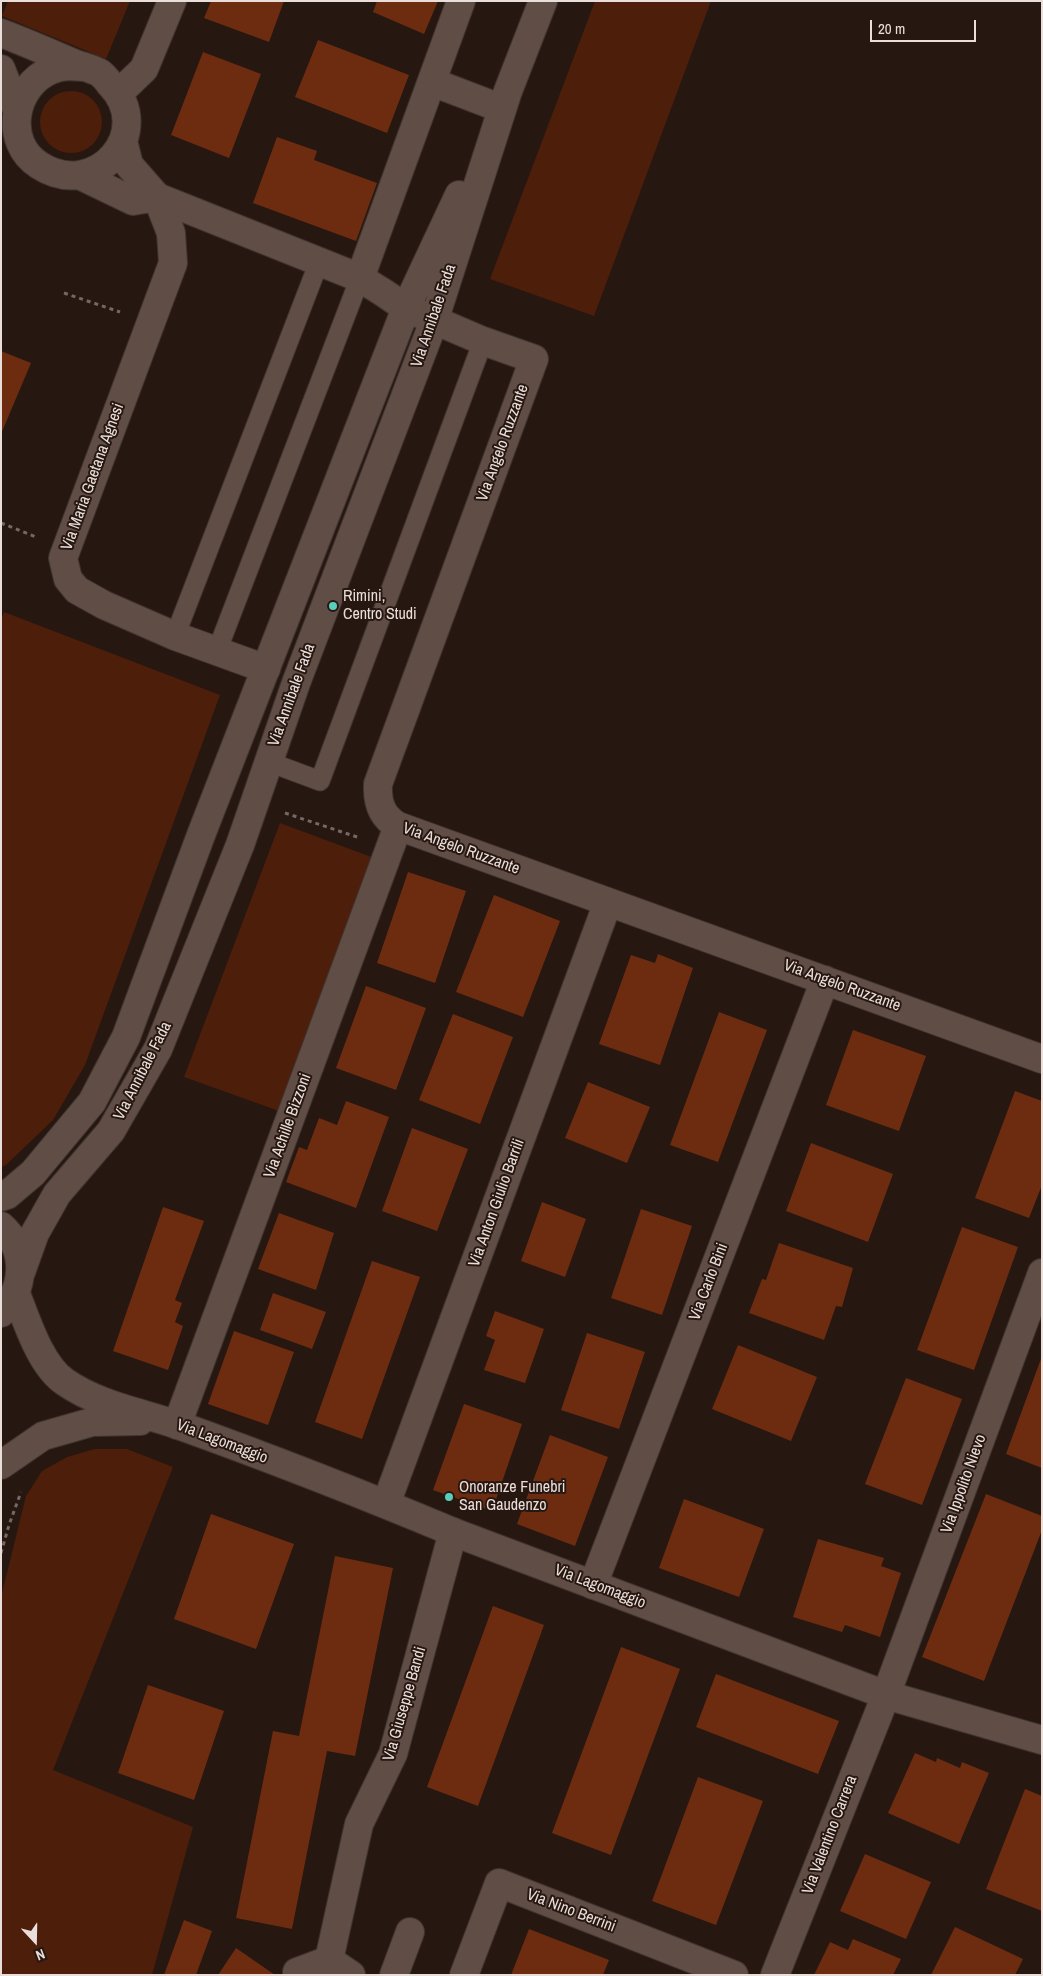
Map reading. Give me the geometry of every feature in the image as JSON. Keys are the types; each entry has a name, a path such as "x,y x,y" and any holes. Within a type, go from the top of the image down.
{"street":[{"path":"119,93 144,69 172,1"},
{"path":"360,278 461,1"},
{"name":"Via Annibale Fada","path":"1,1197 7,1195 33,1173 92,1102 126,1037 406,308 504,99 543,1"},
{"path":"1,33 100,74 119,93 127,117 125,135 117,152 104,166 88,174 68,176 50,172 34,162 22,147 16,129 17,110 24,92 37,78 51,69 68,66 85,68"},
{"path":"1,69 17,110"},
{"path":"432,82 504,99"},
{"name":"Via Annibale Fada","path":"13,1293 34,1233 58,1194 111,1131 158,1049 240,845 300,673 434,321 504,99"},
{"name":"Via Maria Gaetana Agnesi","path":"123,141 129,166 157,197 171,232 173,263 63,558 68,579 77,590 104,605 175,636 266,669"},
{"name":"Via Maria Gaetana Agnesi","path":"79,175 134,201 157,197 360,278 406,308"},
{"name":"Via Angelo Ruzzante","path":"406,308 483,341 534,359 378,784 377,796 380,806 390,821 398,826 1042,1059"},
{"name":"Via Achille Bizzoni","path":"171,1423 398,826"},
{"name":"Via Anton Giulio Barrili","path":"386,1504 608,902"},
{"name":"Via Carlo Bini","path":"593,1585 825,980"},
{"name":"Via Lagomaggio","path":"1,1226 12,1239 17,1249 13,1293 32,1334 52,1370 64,1382 98,1400 171,1423 386,1504 452,1532 886,1695 1042,1740"},
{"name":"Via Ippolito Nievo","path":"886,1695 1042,1273"},
{"name":"Via Lagomaggio","path":"1,1464 43,1436 92,1422 171,1423"},
{"name":"Via Giuseppe Bandi","path":"329,1960 359,1824 393,1754 452,1532"},
{"name":"Via Valentino Carrera","path":"775,1975 886,1695"},
{"name":"Via Nino Berrini","path":"464,1975 499,1883 734,1975"},
{"path":"394,1975 410,1932"},
{"path":"297,1972 329,1960 351,1975"}],"lane":[{"path":"175,636 319,262"},
{"path":"217,651 360,278"},
{"path":"269,762 320,781 483,341"}],"path":[{"path":"64,293 124,313"},
{"path":"284,812 329,827"},
{"path":"1,1553 18,1496 23,1489"}],"shaded area":[{"path":"8,1 130,1 106,59 2,16"},
{"path":"595,1 711,1 594,316 490,279"},
{"path":"65,91 77,91 93,100 100,110 102,122 100,134 93,144 77,153 65,153 54,148 45,139 40,128 40,116 45,105 54,96"},
{"path":"4,612 220,695 85,1065 53,1120 6,1165 1,1167 1,619"},
{"path":"280,823 374,858 279,1111 184,1077"},
{"path":"95,1449 127,1449 173,1467 53,1770 193,1827 152,1975 1,1975 1,1597 26,1496 42,1471 67,1457"}],"building":[{"path":"211,1 284,1 269,42 204,18"},
{"path":"377,1 438,1 424,34 373,12"},
{"path":"318,40 409,75 387,133 295,97"},
{"path":"203,52 261,74 229,158 171,135"},
{"path":"277,137 317,151 314,160 377,183 356,241 253,203"},
{"path":"1,351 31,363 1,434"},
{"path":"408,872 466,891 435,983 377,963"},
{"path":"494,895 560,921 523,1017 456,992"},
{"path":"658,954 693,968 660,1065 599,1044 631,955 655,963"},
{"path":"366,986 426,1008 396,1090 336,1068"},
{"path":"719,1012 767,1030 718,1162 670,1145"},
{"path":"453,1014 513,1037 480,1124 419,1100"},
{"path":"853,1030 926,1056 899,1131 826,1105"},
{"path":"588,1082 650,1107 627,1163 565,1138"},
{"path":"1015,1091 1042,1101 1042,1185 1029,1218 975,1198"},
{"path":"346,1101 389,1117 356,1208 286,1182 299,1147 307,1150 319,1118 337,1125"},
{"path":"412,1128 468,1149 437,1231 382,1211"},
{"path":"811,1143 893,1174 868,1242 786,1211"},
{"path":"542,1202 586,1219 565,1277 521,1261"},
{"path":"163,1207 204,1221 175,1300 182,1303 175,1322 183,1326 168,1370 113,1351"},
{"path":"641,1209 692,1226 662,1315 611,1298"},
{"path":"279,1213 334,1233 316,1290 258,1269"},
{"path":"962,1227 1018,1247 974,1370 917,1350"},
{"path":"779,1243 853,1268 842,1307 836,1306 824,1340 749,1313 762,1279 766,1280"},
{"path":"372,1261 420,1277 362,1439 315,1422"},
{"path":"273,1293 326,1312 312,1349 260,1330"},
{"path":"495,1311 544,1329 525,1383 484,1370 495,1340 486,1336"},
{"path":"234,1331 294,1352 268,1425 208,1404"},
{"path":"587,1333 645,1352 619,1429 561,1410"},
{"path":"738,1345 817,1377 791,1441 712,1409"},
{"path":"1042,1356 1042,1468 1006,1454"},
{"path":"906,1378 962,1399 922,1505 865,1484"},
{"path":"464,1404 522,1424 492,1511 433,1490"},
{"path":"550,1435 608,1457 575,1546 517,1524"},
{"path":"986,1494 1042,1516 1042,1530 984,1681 922,1657"},
{"path":"684,1499 764,1529 739,1597 659,1568"},
{"path":"211,1514 294,1544 256,1649 174,1619"},
{"path":"818,1539 884,1558 881,1566 901,1573 880,1637 845,1625 842,1632 793,1617"},
{"path":"335,1556 393,1568 355,1756 327,1751 292,1929 236,1918 273,1731 299,1736"},
{"path":"493,1606 544,1625 478,1806 427,1787"},
{"path":"621,1647 680,1669 611,1855 552,1833"},
{"path":"716,1674 839,1721 818,1774 696,1727"},
{"path":"148,1685 224,1711 194,1800 118,1773"},
{"path":"915,1753 936,1762 937,1758 960,1768 962,1762 989,1773 959,1844 888,1813"},
{"path":"698,1777 763,1801 716,1925 652,1901"},
{"path":"1025,1789 1042,1796 1042,1911 986,1889"},
{"path":"865,1854 931,1882 906,1939 840,1911"},
{"path":"184,1920 212,1931 196,1975 164,1975"},
{"path":"955,1927 1023,1959 1015,1975 931,1975"},
{"path":"529,1929 609,1960 603,1975 511,1975"},
{"path":"853,1939 901,1959 893,1975 814,1975 830,1942 848,1950"},
{"path":"236,1948 275,1975 218,1975"}],"place":[{"name":"Rimini, Centro Studi","path":"333,606"},
{"name":"Onoranze Funebri San Gaudenzo","path":"449,1497"}]}
